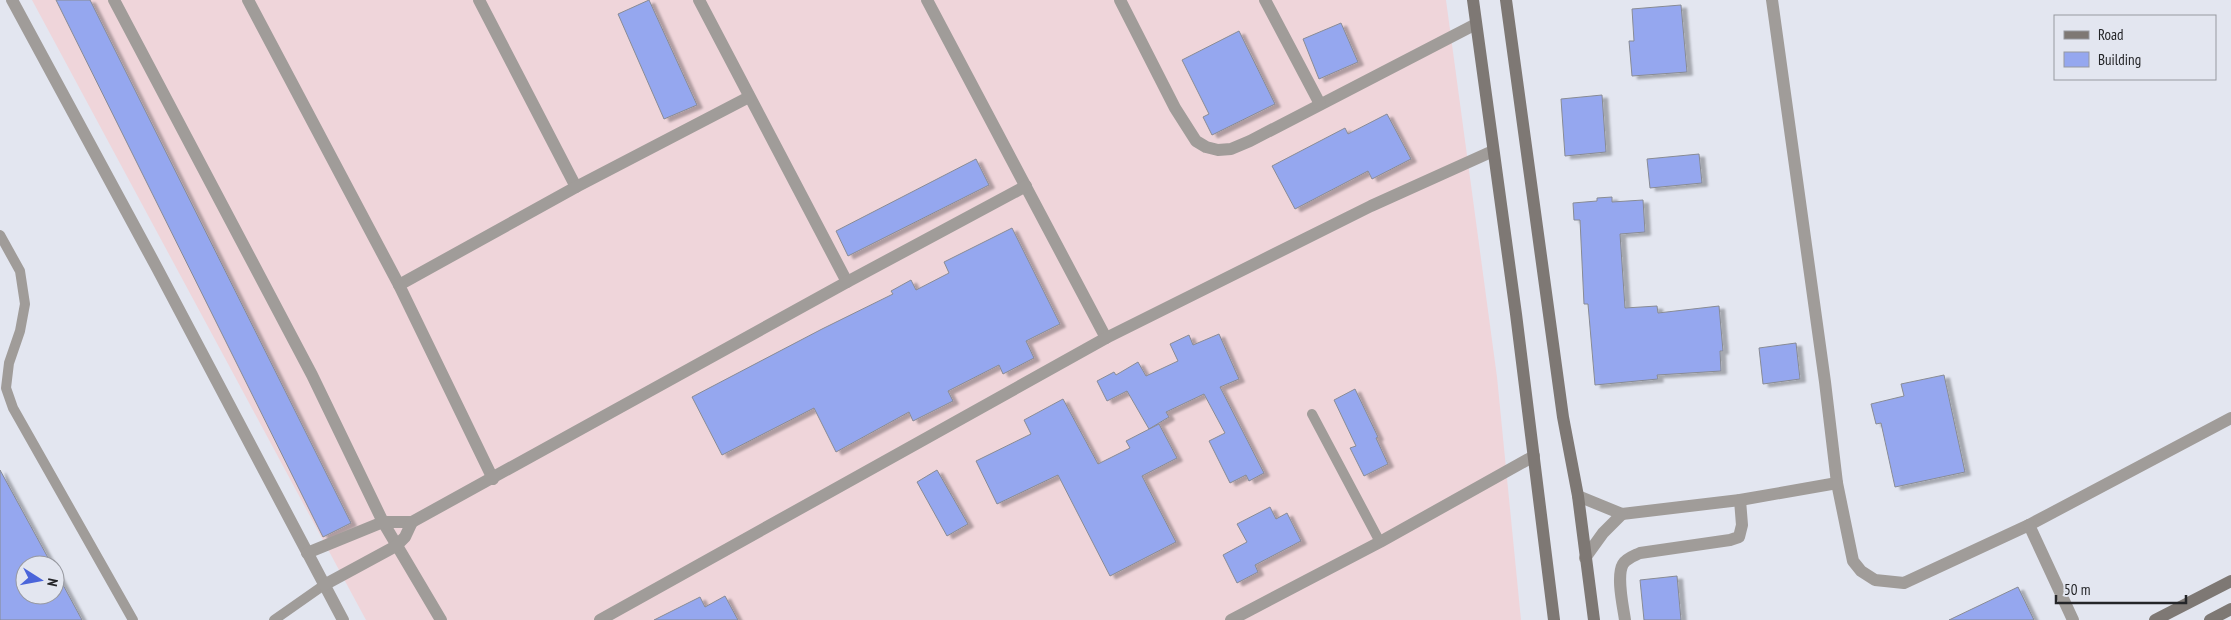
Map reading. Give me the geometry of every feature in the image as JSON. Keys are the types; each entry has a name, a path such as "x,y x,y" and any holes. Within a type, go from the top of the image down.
{"street":[{"path":"12,0 343,620"},
{"path":"114,0 312,375 383,522 441,620"},
{"path":"248,0 399,285 493,479"},
{"path":"479,0 576,187"},
{"path":"699,0 748,97 847,282"},
{"path":"927,0 1106,338"},
{"path":"1120,0 1175,108 1196,141 1206,147 1218,150 1231,149 1250,141 1476,24"},
{"path":"1265,0 1320,104"},
{"path":"1473,0 1554,620"},
{"path":"1506,0 1563,417 1578,496 1594,620"},
{"path":"1772,0 1825,382 1837,483 1853,561 1861,571 1876,580 1904,583 2029,525 2231,418"},
{"path":"399,285 576,187 748,97"},
{"path":"600,620 1106,338 1371,206 1493,151"},
{"path":"307,553 383,522 412,522 847,282 1026,186"},
{"path":"1232,620 1380,542 1534,456"},
{"path":"1578,496 1622,514 1740,500 1837,483"},
{"path":"1625,620 1620,574 1624,564 1630,557 1640,553 1730,540 1739,537 1742,525 1740,500"},
{"path":"1585,558 1602,533 1622,514"},
{"path":"324,585 396,546 405,537 412,522"},
{"path":"2029,525 2074,620"},
{"path":"2155,620 2231,581"},
{"path":"2210,620 2231,609"}],"lane":[{"path":"0,236 20,271 25,304 20,331 9,363 6,388 12,408 133,620"},
{"path":"1312,414 1380,542"},
{"path":"274,620 324,585"}],"shaded area":[{"path":"32,0 1446,0 1497,377 1521,620 366,620"}],"building":[{"path":"56,0 90,0 351,523 323,537"},
{"path":"649,0 697,105 664,119 618,14"},
{"path":"1681,5 1687,72 1632,76 1629,41 1634,41 1632,9"},
{"path":"1341,23 1358,62 1319,79 1303,39"},
{"path":"1239,31 1275,104 1212,135 1203,117 1209,114 1182,60"},
{"path":"1602,95 1606,152 1565,156 1561,99"},
{"path":"1387,114 1411,159 1372,179 1368,171 1295,209 1272,166 1345,128 1348,134"},
{"path":"1699,154 1702,183 1650,188 1647,159"},
{"path":"976,159 989,185 848,256 836,231"},
{"path":"1612,197 1612,202 1643,200 1645,232 1620,234 1625,308 1657,306 1658,313 1719,306 1723,351 1720,351 1721,371 1657,375 1658,379 1595,385 1588,304 1584,304 1580,220 1574,220 1573,203 1597,201 1597,198"},
{"path":"1012,228 1060,324 1026,341 1034,358 1003,374 999,365 948,391 953,401 913,421 909,412 836,452 814,408 722,455 692,397 893,294 891,291 911,280 916,290 949,273 944,262"},
{"path":"1219,334 1239,379 1220,387 1264,473 1249,481 1246,475 1230,483 1209,441 1225,433 1204,394 1166,412 1169,417 1149,429 1127,391 1107,401 1097,381 1114,372 1116,375 1138,362 1146,376 1178,361 1170,344 1189,335 1193,345"},
{"path":"1796,343 1800,379 1763,384 1759,348"},
{"path":"1944,375 1965,472 1895,487 1881,423 1876,424 1871,404 1904,396 1901,384"},
{"path":"1355,389 1378,437 1376,438 1388,464 1364,476 1350,448 1356,446 1334,400"},
{"path":"1063,399 1098,464 1130,448 1126,441 1159,424 1177,458 1142,476 1176,542 1110,576 1058,475 997,504 976,461 1031,434 1024,420"},
{"path":"0,470 47,555 15,555 15,605 65,605 65,589 82,620 0,620"},
{"path":"937,470 968,524 947,536 917,482"},
{"path":"1270,507 1276,519 1287,513 1301,541 1255,565 1258,572 1237,583 1223,555 1247,542 1237,524"},
{"path":"1677,576 1681,620 1644,620 1640,580"},
{"path":"2018,587 2034,620 1949,620"},
{"path":"725,596 738,620 654,620 700,597 705,607"}]}
